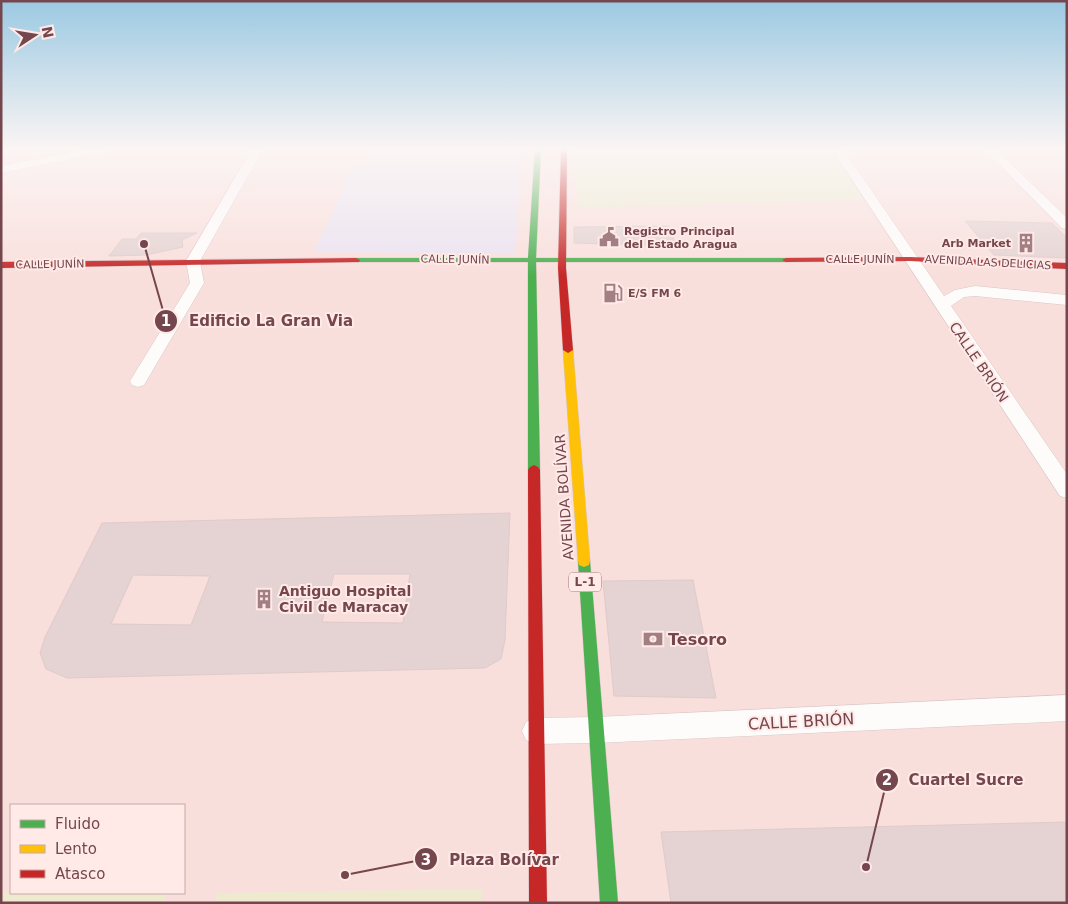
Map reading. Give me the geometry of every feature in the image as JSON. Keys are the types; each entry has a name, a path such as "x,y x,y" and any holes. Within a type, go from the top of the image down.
{"main road":[{"name":"AVENIDA BOLÍVAR","path":"536,191 532,261 538,903"},
{"name":"AVENIDA BOLÍVAR","path":"564,191 563,261 609,903"},
{"name":"CALLE JUNÍN","path":"1,265 440,259 532,261 910,259"},
{"name":"AVENIDA LAS DELICIAS","path":"910,259 1067,266"}],"street":[{"path":"138,381 198,283 193,261 234,191"},
{"path":"865,191 910,259"},
{"path":"1032,191 1067,225"},
{"name":"CALLE BRIÓN","path":"910,259 1067,490"},
{"path":"941,305 960,293 975,291 1067,300"},
{"name":"CALLE BRIÓN","path":"536,731 596,730 1067,708"}],"shaded area":[{"path":"1,191 1067,191 1067,903 1,903"},
{"path":"342,191 519,191 515,254 313,252"},
{"path":"576,191 859,191 865,200 578,208"},
{"path":"481,889 481,903 215,903 218,893"},
{"path":"1,892 10,894 167,894 164,903 1,903"}],"building":[{"name":"Arb Market","path":"965,221 1052,223 1067,238 1067,258 994,255"},
{"name":"Registro Principal del Estado Aragua","path":"669,226 676,246 574,243 574,227"},
{"path":"141,233 197,233 182,240 183,247 146,255 109,256 122,239 136,239"},
{"name":"Antiguo Hospital Civil de Maracay","path":"510,513 505,640 501,659 485,668 67,678 46,669 40,653 45,637 102,523","holes":["334,574 410,574 403,623 322,622","133,575 210,576 191,625 111,624"]},
{"name":"Tesoro","path":"693,580 716,698 614,696 603,581"},
{"path":"1067,822 1067,903 671,903 661,832"}],"traffic: fast":[{"path":"534,470 532,261 536,191"},
{"path":"356,260 786,260"},
{"path":"584,561 609,903"}],"traffic: slow":[{"path":"568,350 584,561"}],"traffic: jam":[{"path":"563,191 562,268 568,350"},
{"path":"786,260 910,259 1067,266"},
{"path":"1,265 356,260"},
{"path":"534,470 538,903"}],"place":[{"name":"Registro Principal del Estado Aragua","path":"609,237"},
{"name":"Arb Market","path":"1026,243"},
{"name":"Edificio La Gran Via","path":"144,244"},
{"name":"E/S FM 6","path":"613,293"},
{"name":"Antiguo Hospital Civil de Maracay","path":"264,599"},
{"name":"Tesoro","path":"653,639"},
{"name":"Cuartel Sucre","path":"866,867"},
{"name":"Plaza Bolívar","path":"345,875"}]}
